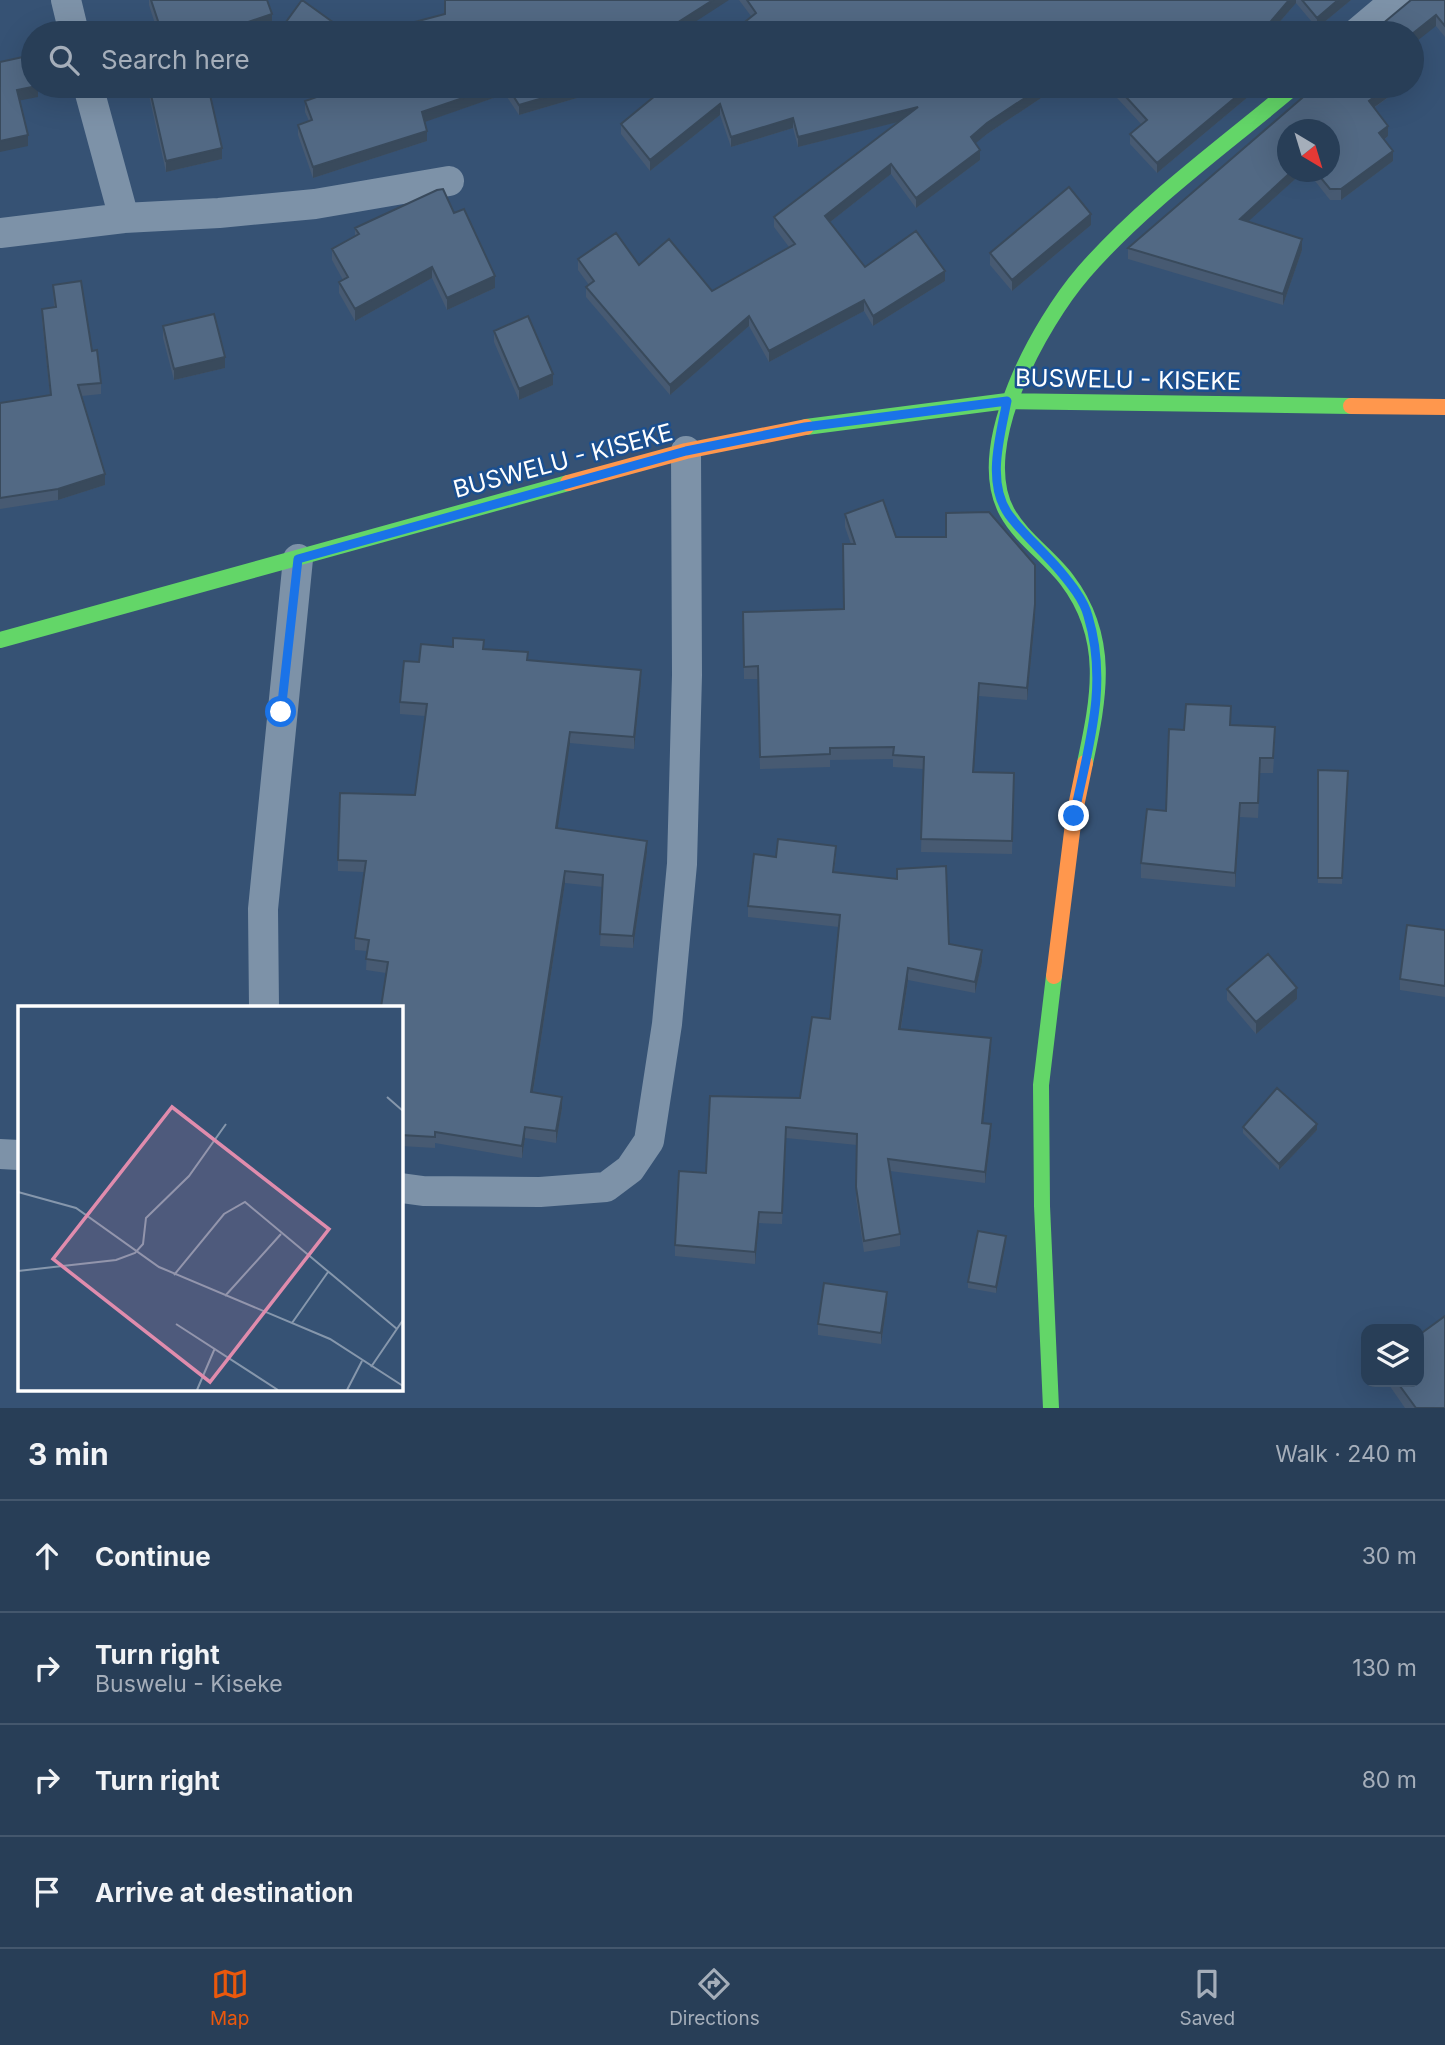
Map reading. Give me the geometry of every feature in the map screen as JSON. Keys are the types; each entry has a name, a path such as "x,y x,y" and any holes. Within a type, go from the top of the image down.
{"main road":[{"path":"1051,1408 1041,1206 1041,1085 1074,816 1099,696 1097,651 1087,612 1067,580 1008,514 997,487 998,447 1007,401 1049,324 1083,273 1136,220 1282,98"},
{"name":"BUSWELU - KISEKE","path":"0,640 686,451 805,427 1007,401 1445,407"}],"street":[{"path":"66,0 71,21"},
{"path":"1371,21 1396,0"},
{"path":"92,98 124,218"},
{"path":"0,233 124,218 315,204 449,181"},
{"path":"402,1188 423,1191 540,1192 606,1187 630,1169 649,1140 667,1024 682,864 687,675 686,451"},
{"path":"264,1006 263,909 298,559"},
{"path":"0,1154 18,1155"}],"building":[{"path":"151,0 267,0 272,14 251,21 158,21"},
{"path":"302,0 331,21 287,21"},
{"path":"445,0 713,0 680,21 418,21 445,14"},
{"path":"747,0 1289,0 1271,21 746,21 756,13"},
{"path":"1302,0 1338,0 1317,18"},
{"path":"1411,0 1445,0 1445,26 1436,15 1424,24 1424,21 1386,21"},
{"path":"21,57 21,89 17,90 28,135 0,141 0,62"},
{"path":"152,98 211,98 222,148 166,161"},
{"path":"314,98 463,98 422,112 427,131 313,167 298,125 312,120 305,101"},
{"path":"515,98 543,98 519,105"},
{"path":"652,98 1025,98 971,137 980,150 916,198 891,164 825,216 865,267 916,231 945,271 873,316 864,300 769,351 749,316 670,385 586,287 594,281 578,259 616,233 639,265 669,239 712,291 795,244 774,217 918,107 798,137 793,118 731,137 720,104 650,160 621,124"},
{"path":"1127,98 1235,98 1157,163 1130,134 1147,120"},
{"path":"1302,98 1373,98 1369,101 1388,126 1379,133 1393,151 1341,189 1330,189 1324,182 1340,182 1340,119 1278,119"},
{"path":"1277,120 1277,182 1280,182 1240,219 1302,239 1283,294 1128,248"},
{"path":"1069,187 1091,214 1012,280 990,253"},
{"path":"443,189 454,213 464,209 495,276 447,298 432,267 355,309 339,282 348,277 332,249 359,234 355,228"},
{"path":"81,281 92,351 97,350 101,383 78,385 105,474 58,489 0,498 0,403 51,395 42,309 56,307 53,285"},
{"path":"214,314 225,357 174,369 163,326"},
{"path":"528,316 553,374 519,389 494,331"},
{"path":"883,500 896,537 946,537 946,513 989,512 1035,565 1035,604 1027,688 979,683 973,772 1014,773 1012,841 921,839 924,757 893,755 894,747 830,748 830,754 760,757 758,666 744,667 743,612 844,609 843,544 855,544 845,514"},
{"path":"453,638 484,640 483,649 528,652 527,660 641,670 634,737 570,732 556,828 647,841 633,936 600,934 603,875 565,871 531,1092 562,1097 556,1131 525,1127 522,1146 435,1132 435,1137 402,1135 402,1006 381,1006 388,962 366,959 369,940 355,938 366,861 338,860 340,793 415,795 427,704 400,702 404,661 419,662 421,644 453,647"},
{"path":"1186,704 1231,706 1230,725 1275,727 1273,758 1260,758 1258,803 1240,803 1235,873 1141,863 1147,809 1166,811 1169,729 1184,730"},
{"path":"1318,770 1348,771 1342,878 1318,878"},
{"path":"778,839 836,846 833,872 897,879 897,869 946,866 949,944 982,950 975,982 908,968 899,1029 991,1038 982,1123 991,1124 985,1172 888,1159 900,1234 864,1241 856,1187 857,1134 786,1127 782,1213 759,1212 755,1252 675,1245 679,1171 706,1173 710,1096 800,1098 812,1017 830,1019 840,915 748,906 754,854 776,857"},
{"path":"1407,925 1445,930 1445,986 1400,979"},
{"path":"1268,954 1297,988 1256,1022 1227,989"},
{"path":"1277,1088 1317,1124 1279,1164 1243,1127"},
{"path":"978,1231 1006,1236 996,1287 968,1282"},
{"path":"824,1283 887,1292 881,1333 818,1324"},
{"path":"1445,1316 1445,1408 1416,1408 1401,1387 1424,1387 1424,1331"}],"traffic: fast":[{"path":"1085,763 1097,691 1096,646 1081,602 1067,580 1020,530 1007,512 998,485 998,454 1004,421 1031,353 1048,322 1084,272 1159,198 1280,98"},
{"path":"806,427 1007,401 1351,406"},
{"path":"0,640 568,483"},
{"path":"1051,1408 1042,1206 1041,1085 1054,976"}],"traffic: slow":[{"path":"1351,406 1445,407"},
{"path":"568,483 686,451 806,427"},
{"path":"1054,976 1074,816 1085,763"}],"route":[{"path":"281,712 298,559 686,451 805,427 1007,401 998,447 997,487 1008,514 1067,580 1087,612 1097,651 1099,696 1074,816"}]}
